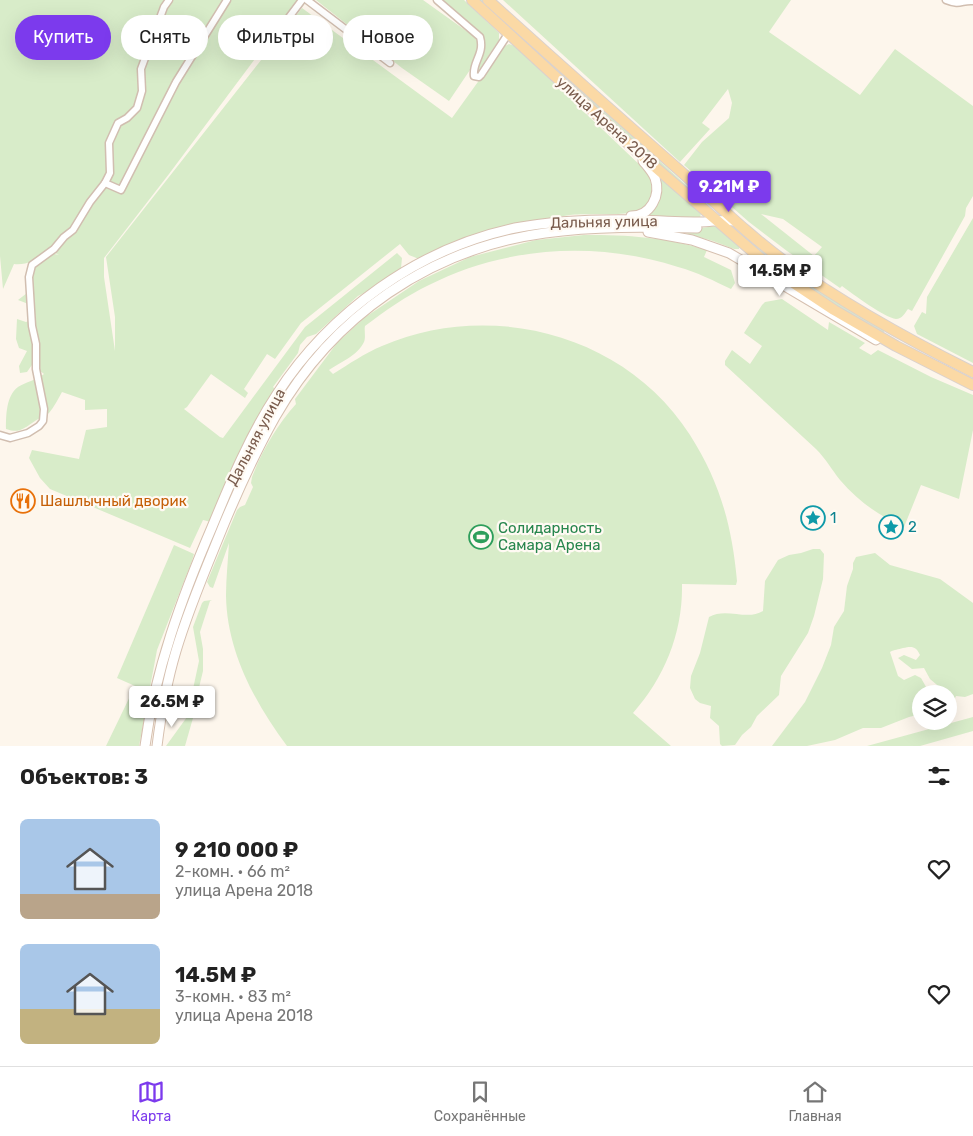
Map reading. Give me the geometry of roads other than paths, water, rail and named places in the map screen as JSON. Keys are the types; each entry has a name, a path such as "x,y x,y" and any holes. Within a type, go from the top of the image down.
{"main road":[{"name":"улица Арена 2018","path":"472,0 632,147 774,270 834,310 896,346 973,385"},
{"name":"улица Арена 2018","path":"488,0 735,222 786,262 834,296 973,372"},
{"path":"564,221 584,217 635,216 648,210 656,198 654,175 632,147"},
{"path":"715,203 718,216 716,220 735,222"},
{"name":"Дальняя улица","path":"157,746 175,653 197,590 239,490 276,415 352,308 388,282 457,246 484,236 515,228 564,221 701,222 716,220"},
{"name":"Дальняя улица","path":"145,746 153,705 175,619 229,486 246,448 277,394 310,349 394,288 442,262 494,243 543,233 598,229 697,228 711,225 716,220"},
{"path":"598,229 665,234 711,245 748,263 887,346 958,378"},
{"path":"229,486 239,490"},
{"path":"188,586 197,590"},
{"path":"153,705 163,708"}],"street":[{"path":"0,435 10,438 28,433 39,426 43,420 44,409 36,369 36,344 32,326 29,277 32,265 54,249 73,230 90,202 105,183 110,173 109,143 118,123 127,118 137,108 142,91 141,69 168,0"},
{"path":"105,183 121,190 176,82 227,0"},
{"path":"291,15 302,0"},
{"path":"307,0 390,63"},
{"path":"437,0 480,37 481,50 474,68 474,76 479,77 481,75 508,34"},
{"path":"946,0 956,4 968,0 973,1"},
{"path":"896,346 903,335"}],"place":[{"name":"Шашлычный дворик","path":"23,501"},
{"name":"1","path":"813,518"},
{"name":"2","path":"891,527"},
{"name":"Солидарность Самара Арена","path":"481,537"}]}
